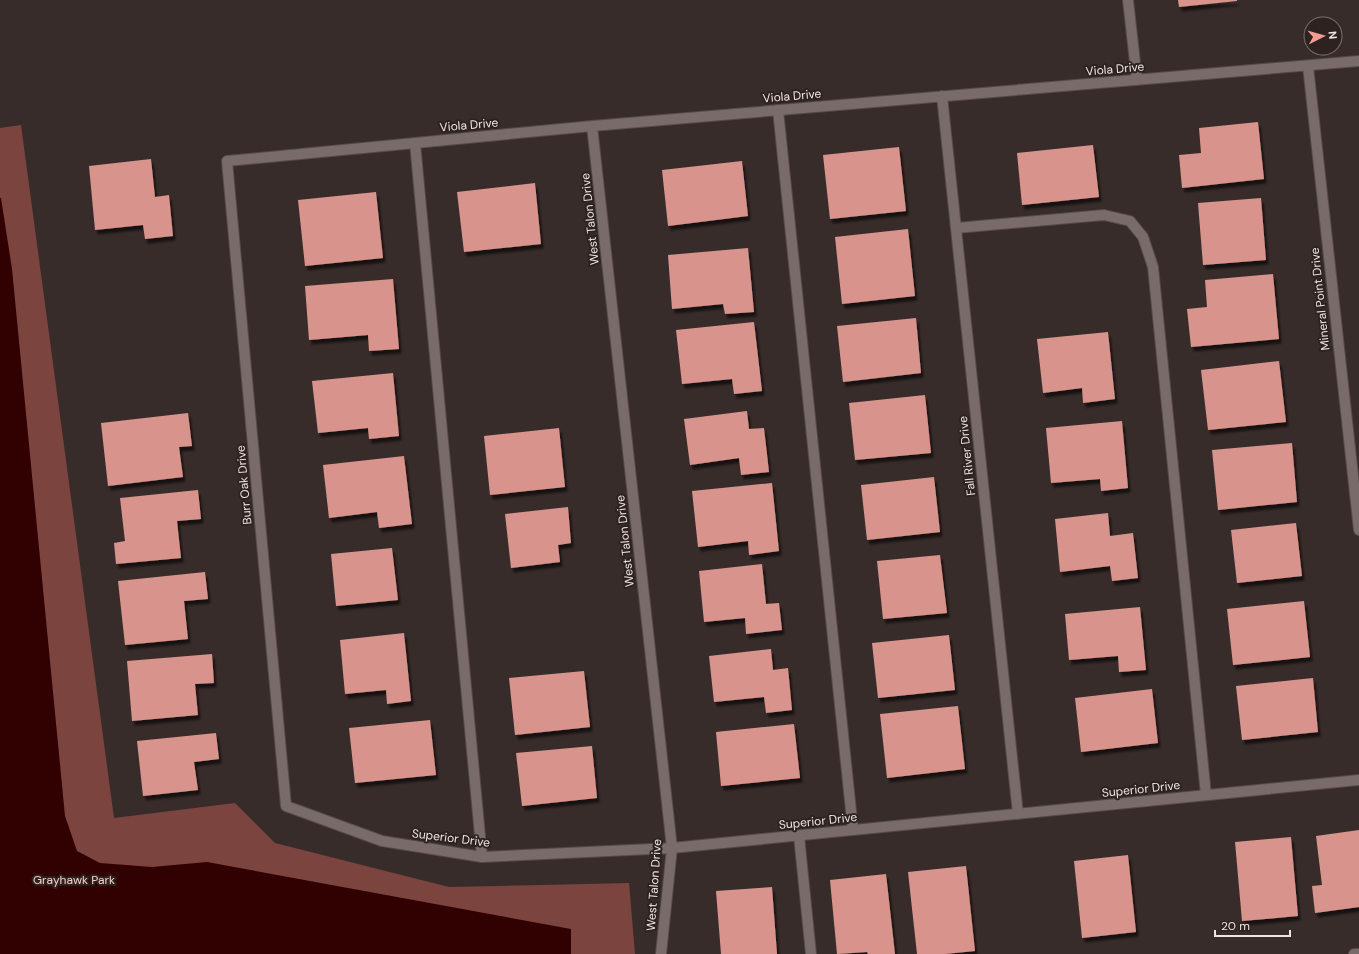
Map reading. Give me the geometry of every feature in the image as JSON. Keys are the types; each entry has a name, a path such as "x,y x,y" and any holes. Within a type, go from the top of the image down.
{"street":[{"path":"1128,0 1137,80"},
{"name":"Viola Drive","path":"227,161 592,126 1359,61"},
{"name":"Mineral Point Drive","path":"1308,66 1359,530"},
{"name":"Fall River Drive","path":"942,96 1018,814"},
{"path":"778,110 853,830"},
{"name":"West Talon Drive","path":"592,126 672,848 661,954"},
{"path":"415,143 482,857"},
{"name":"Burr Oak Drive","path":"227,161 286,806"},
{"path":"956,228 1104,214 1130,221 1143,237 1153,267 1206,795"},
{"name":"Superior Drive","path":"286,806 382,841 482,857 672,848 1359,780"},
{"path":"799,836 811,954"},
{"path":"1354,954 1359,954"}],"green space":[{"name":"Grayhawk Park","path":"21,125 114,818 235,803 275,843 449,887 629,883 635,954 0,954 0,128"}],"shaded area":[{"path":"0,198 12,269 65,816 77,851 100,863 152,867 207,862 571,929 571,954 0,954"}],"building":[{"path":"1178,0 1237,0 1237,1 1179,7"},
{"path":"1258,122 1264,179 1182,188 1179,155 1201,153 1199,128"},
{"path":"1093,145 1099,197 1022,205 1017,153"},
{"path":"899,147 906,211 830,219 823,155"},
{"path":"151,159 155,197 169,195 173,236 145,239 143,225 95,230 89,166"},
{"path":"742,161 748,216 668,226 662,170"},
{"path":"535,183 541,244 464,252 457,192"},
{"path":"376,192 383,258 305,266 298,200"},
{"path":"1261,198 1266,260 1203,265 1198,203"},
{"path":"908,229 915,296 842,304 835,237"},
{"path":"748,248 754,312 725,314 723,304 672,309 668,255"},
{"path":"1273,274 1279,339 1191,347 1187,309 1207,307 1205,280"},
{"path":"393,279 399,349 369,351 368,335 309,340 305,286"},
{"path":"916,318 921,373 843,382 837,326"},
{"path":"754,322 762,391 734,394 732,379 682,384 676,330"},
{"path":"1108,332 1115,399 1083,403 1082,388 1043,393 1037,339"},
{"path":"1279,361 1286,422 1208,430 1201,370"},
{"path":"393,373 399,436 369,439 368,428 318,433 312,381"},
{"path":"925,395 931,453 855,460 849,403"},
{"path":"747,411 749,429 764,428 769,472 741,475 739,458 690,465 684,419"},
{"path":"188,413 192,446 179,447 183,477 108,486 101,423"},
{"path":"1122,421 1128,488 1101,491 1100,479 1051,483 1046,428"},
{"path":"559,428 565,487 490,495 484,436"},
{"path":"1292,443 1297,502 1218,510 1212,450"},
{"path":"404,456 412,524 379,528 377,512 329,518 323,465"},
{"path":"934,477 940,532 867,540 861,485"},
{"path":"772,483 779,551 749,555 748,541 698,547 692,491"},
{"path":"198,490 201,519 177,521 181,558 116,564 114,543 125,541 120,498"},
{"path":"568,507 571,543 558,545 560,562 511,568 505,514"},
{"path":"1108,513 1110,536 1133,533 1138,578 1112,581 1110,566 1060,572 1055,519"},
{"path":"1296,523 1302,576 1237,583 1231,530"},
{"path":"392,548 398,600 336,606 331,554"},
{"path":"940,555 947,613 883,619 877,561"},
{"path":"762,564 766,604 779,603 782,630 746,634 745,618 704,622 699,571"},
{"path":"205,572 208,599 184,601 188,639 125,645 118,581"},
{"path":"1304,601 1310,657 1233,665 1227,609"},
{"path":"1140,607 1146,670 1119,672 1118,656 1069,660 1065,614"},
{"path":"404,633 411,701 387,704 386,690 345,694 340,640"},
{"path":"949,635 955,690 878,698 872,643"},
{"path":"771,649 773,670 788,668 792,710 766,713 764,697 714,702 709,656"},
{"path":"212,654 214,683 195,684 198,715 132,721 127,661"},
{"path":"584,671 590,727 515,735 509,678"},
{"path":"1313,678 1318,732 1242,740 1236,686"},
{"path":"1152,689 1158,743 1081,752 1075,698"},
{"path":"958,706 965,769 887,778 880,714"},
{"path":"430,720 436,775 355,783 349,728"},
{"path":"794,724 800,778 721,786 716,732"},
{"path":"216,733 219,759 194,762 198,790 143,796 137,741"},
{"path":"592,746 597,798 522,806 516,753"},
{"path":"1359,830 1359,907 1315,913 1312,886 1322,885 1316,836"},
{"path":"1291,837 1298,916 1242,921 1235,842"},
{"path":"1128,855 1136,932 1082,938 1074,861"},
{"path":"966,866 975,951 945,954 917,954 908,872"},
{"path":"886,874 895,954 868,954 867,952 837,954 830,880"},
{"path":"772,887 777,954 721,954 716,891"}]}
